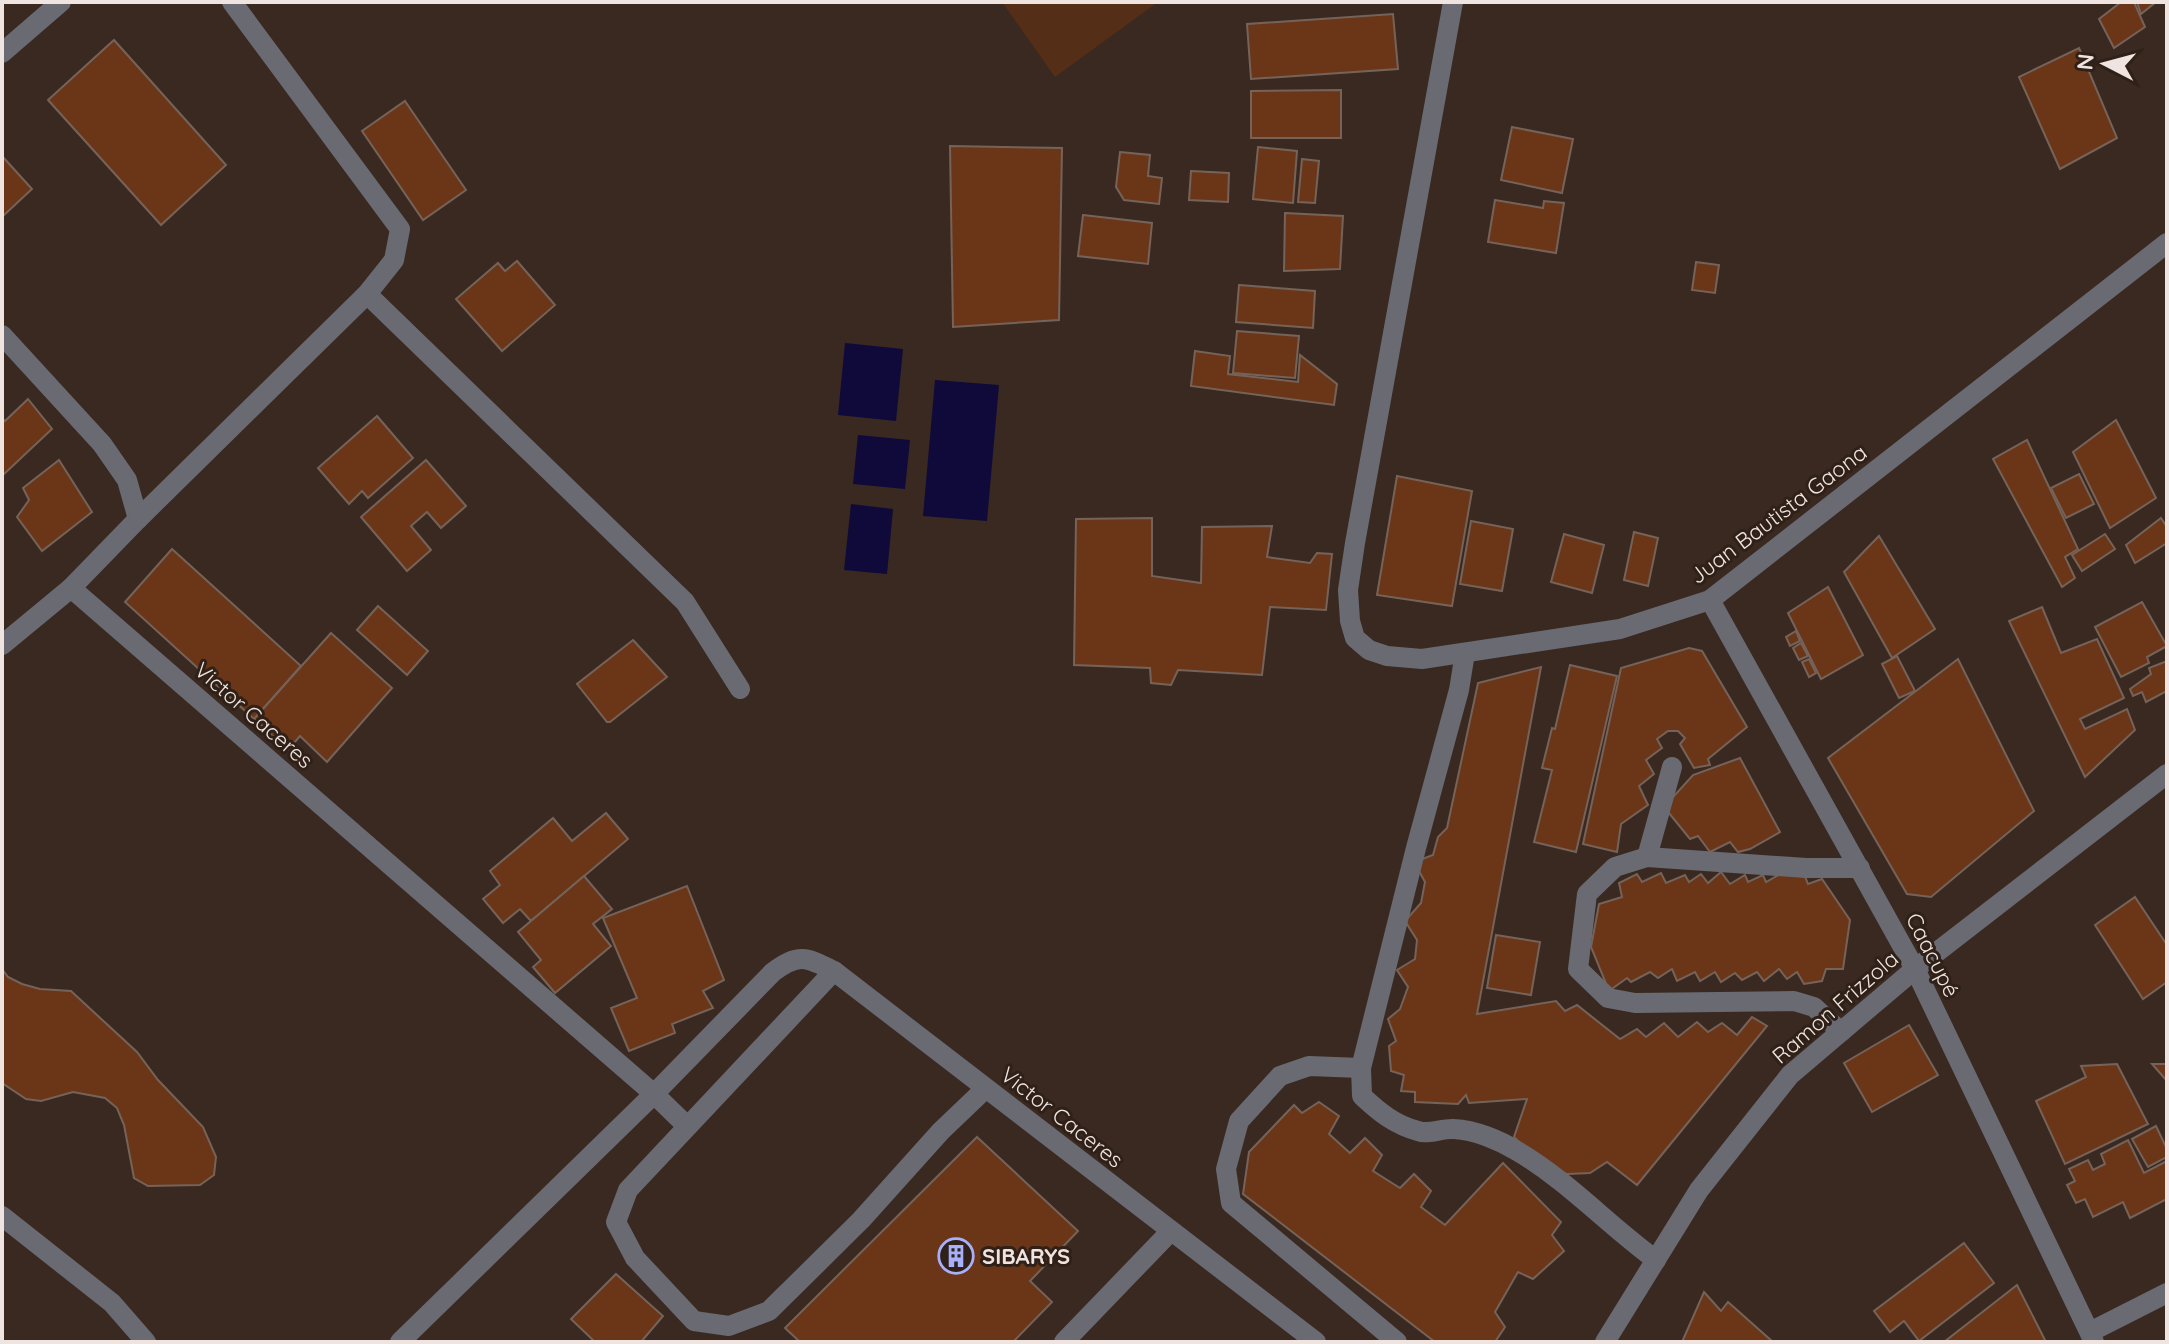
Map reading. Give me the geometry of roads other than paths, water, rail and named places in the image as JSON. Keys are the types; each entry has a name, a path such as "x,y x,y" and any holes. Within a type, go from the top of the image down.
{"street":[{"path":"2,53 61,2"},
{"path":"2,645 71,588 367,294 394,260 400,229 232,2"},
{"name":"Juan Bautista Gaona","path":"1453,2 1348,590 1350,621 1355,638 1369,650 1387,656 1422,659 1465,653 1620,629 1710,600 2167,243"},
{"path":"367,294 685,602 740,689"},
{"path":"2,335 102,444 127,480 138,519"},
{"name":"Victor Caceres","path":"71,588 686,1125"},
{"name":"Caacupé","path":"1710,600 1915,969 2092,1337"},
{"path":"1465,653 1459,690 1361,1068 1362,1096 1386,1118 1421,1133 1453,1129 1481,1134 1516,1150 1600,1212 1617,1232 1656,1260"},
{"path":"1647,857 1672,767"},
{"name":"Ramon Frizzola","path":"1605,1342 1699,1190 1790,1075 1915,969 2167,774"},
{"path":"1841,1032 1814,1007 1794,1001 1635,1003 1608,998 1578,969 1587,894 1615,867 1647,857 1806,868 1860,868"},
{"name":"Victor Caceres","path":"654,1094 773,972 790,960 807,958 834,971 1316,1342"},
{"path":"834,971 628,1190 616,1222 635,1258 694,1321 729,1326 769,1311 861,1220 941,1131 985,1089"},
{"path":"1361,1068 1309,1066 1280,1076 1239,1121 1226,1169 1231,1203 1397,1342"},
{"path":"400,1342 654,1094"},
{"path":"2,1216 112,1303 146,1342"},
{"path":"1064,1342 1170,1232"},
{"path":"2092,1337 2167,1293"}],"place":[{"name":"SIBARYS","path":"956,1256"}]}
